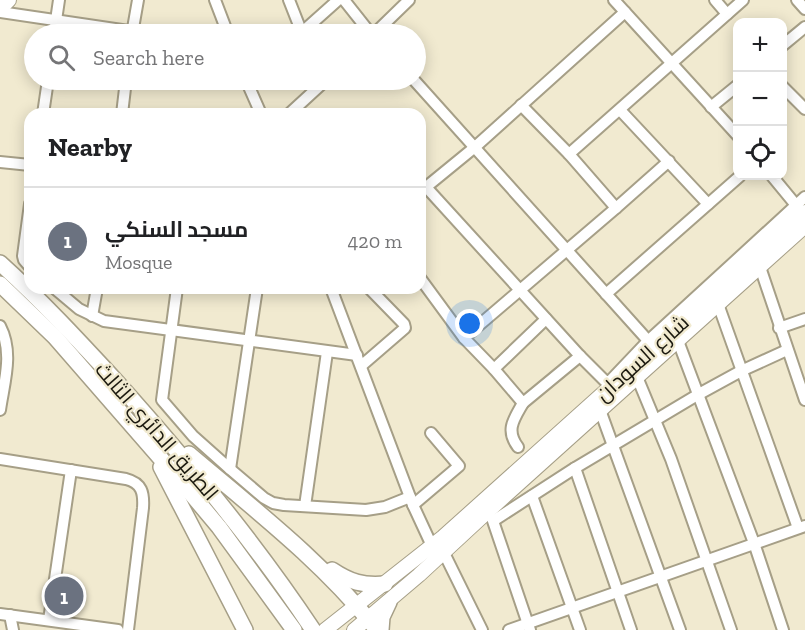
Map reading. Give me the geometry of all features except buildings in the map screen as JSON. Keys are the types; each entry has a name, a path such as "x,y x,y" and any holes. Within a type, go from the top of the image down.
{"highway":[{"name":"الطريق الدائري الثالث","path":"0,263 24,286"},
{"name":"الطريق الدائري الثالث","path":"0,284 55,337 219,526 291,626"},
{"name":"الطريق الدائري الثالث","path":"33,294 59,319 167,438 236,523 313,630"},
{"path":"167,438 187,452 309,555 375,626 389,602"},
{"path":"151,448 224,594 245,630"},
{"path":"309,555 355,583 385,584"}],"main road":[{"path":"0,11 9,0"},
{"name":"شارع السودان","path":"534,461 600,410 760,267 803,220"},
{"name":"شارع السودان","path":"438,549 534,461 651,344 803,220"},
{"path":"325,630 385,584 438,549"},
{"path":"389,602 438,549"},
{"path":"354,630 375,626"}],"street":[{"path":"56,24 59,0"},
{"path":"134,24 138,0"},
{"path":"215,0 224,24"},
{"path":"289,0 297,24"},
{"path":"312,24 338,0"},
{"path":"344,0 364,24"},
{"path":"384,24 410,0"},
{"path":"614,0 733,131"},
{"path":"715,0 727,14"},
{"path":"569,154 742,0"},
{"path":"797,0 805,9"},
{"path":"0,11 75,24"},
{"path":"426,188 475,147 625,12"},
{"path":"787,43 805,27"},
{"path":"711,107 733,89"},
{"path":"44,108 47,90"},
{"path":"123,108 125,90"},
{"path":"250,90 258,108"},
{"path":"296,108 315,90"},
{"path":"423,90 651,344 610,381 602,380 426,193"},
{"path":"787,90 805,109"},
{"path":"521,105 569,154 616,208"},
{"path":"620,110 708,204"},
{"path":"464,338 669,161"},
{"path":"0,162 24,164"},
{"path":"606,294 735,180"},
{"path":"775,180 803,220"},
{"path":"803,220 805,197"},
{"path":"760,267 805,400"},
{"path":"426,286 464,338 524,403"},
{"path":"61,294 79,309 92,316 122,324 357,355"},
{"path":"92,316 96,294"},
{"path":"176,294 162,400 193,436 273,503 366,510 412,501 459,466 431,433"},
{"path":"230,469 257,294"},
{"path":"334,294 412,501 482,630"},
{"path":"361,366 405,328 404,324 375,294"},
{"path":"509,630 529,627 617,591 802,527 741,371 718,304"},
{"path":"494,369 546,319"},
{"path":"779,328 805,319"},
{"path":"0,326 8,358 0,410"},
{"path":"678,340 754,543 783,630"},
{"path":"529,627 493,521 575,468 699,394 787,350"},
{"path":"305,506 327,352"},
{"path":"518,447 510,430 511,423 524,403 580,356"},
{"path":"636,377 656,421 708,559 731,630"},
{"path":"600,410 680,630"},
{"path":"0,459 126,478 141,486 144,496 143,508 128,630"},
{"path":"575,468 631,630"},
{"path":"49,620 71,470"},
{"path":"532,496 580,630"},
{"path":"5,614 118,630"},
{"path":"5,614 13,630"}],"place":[{"name":"مسجد السنكي","path":"64,596"}]}
